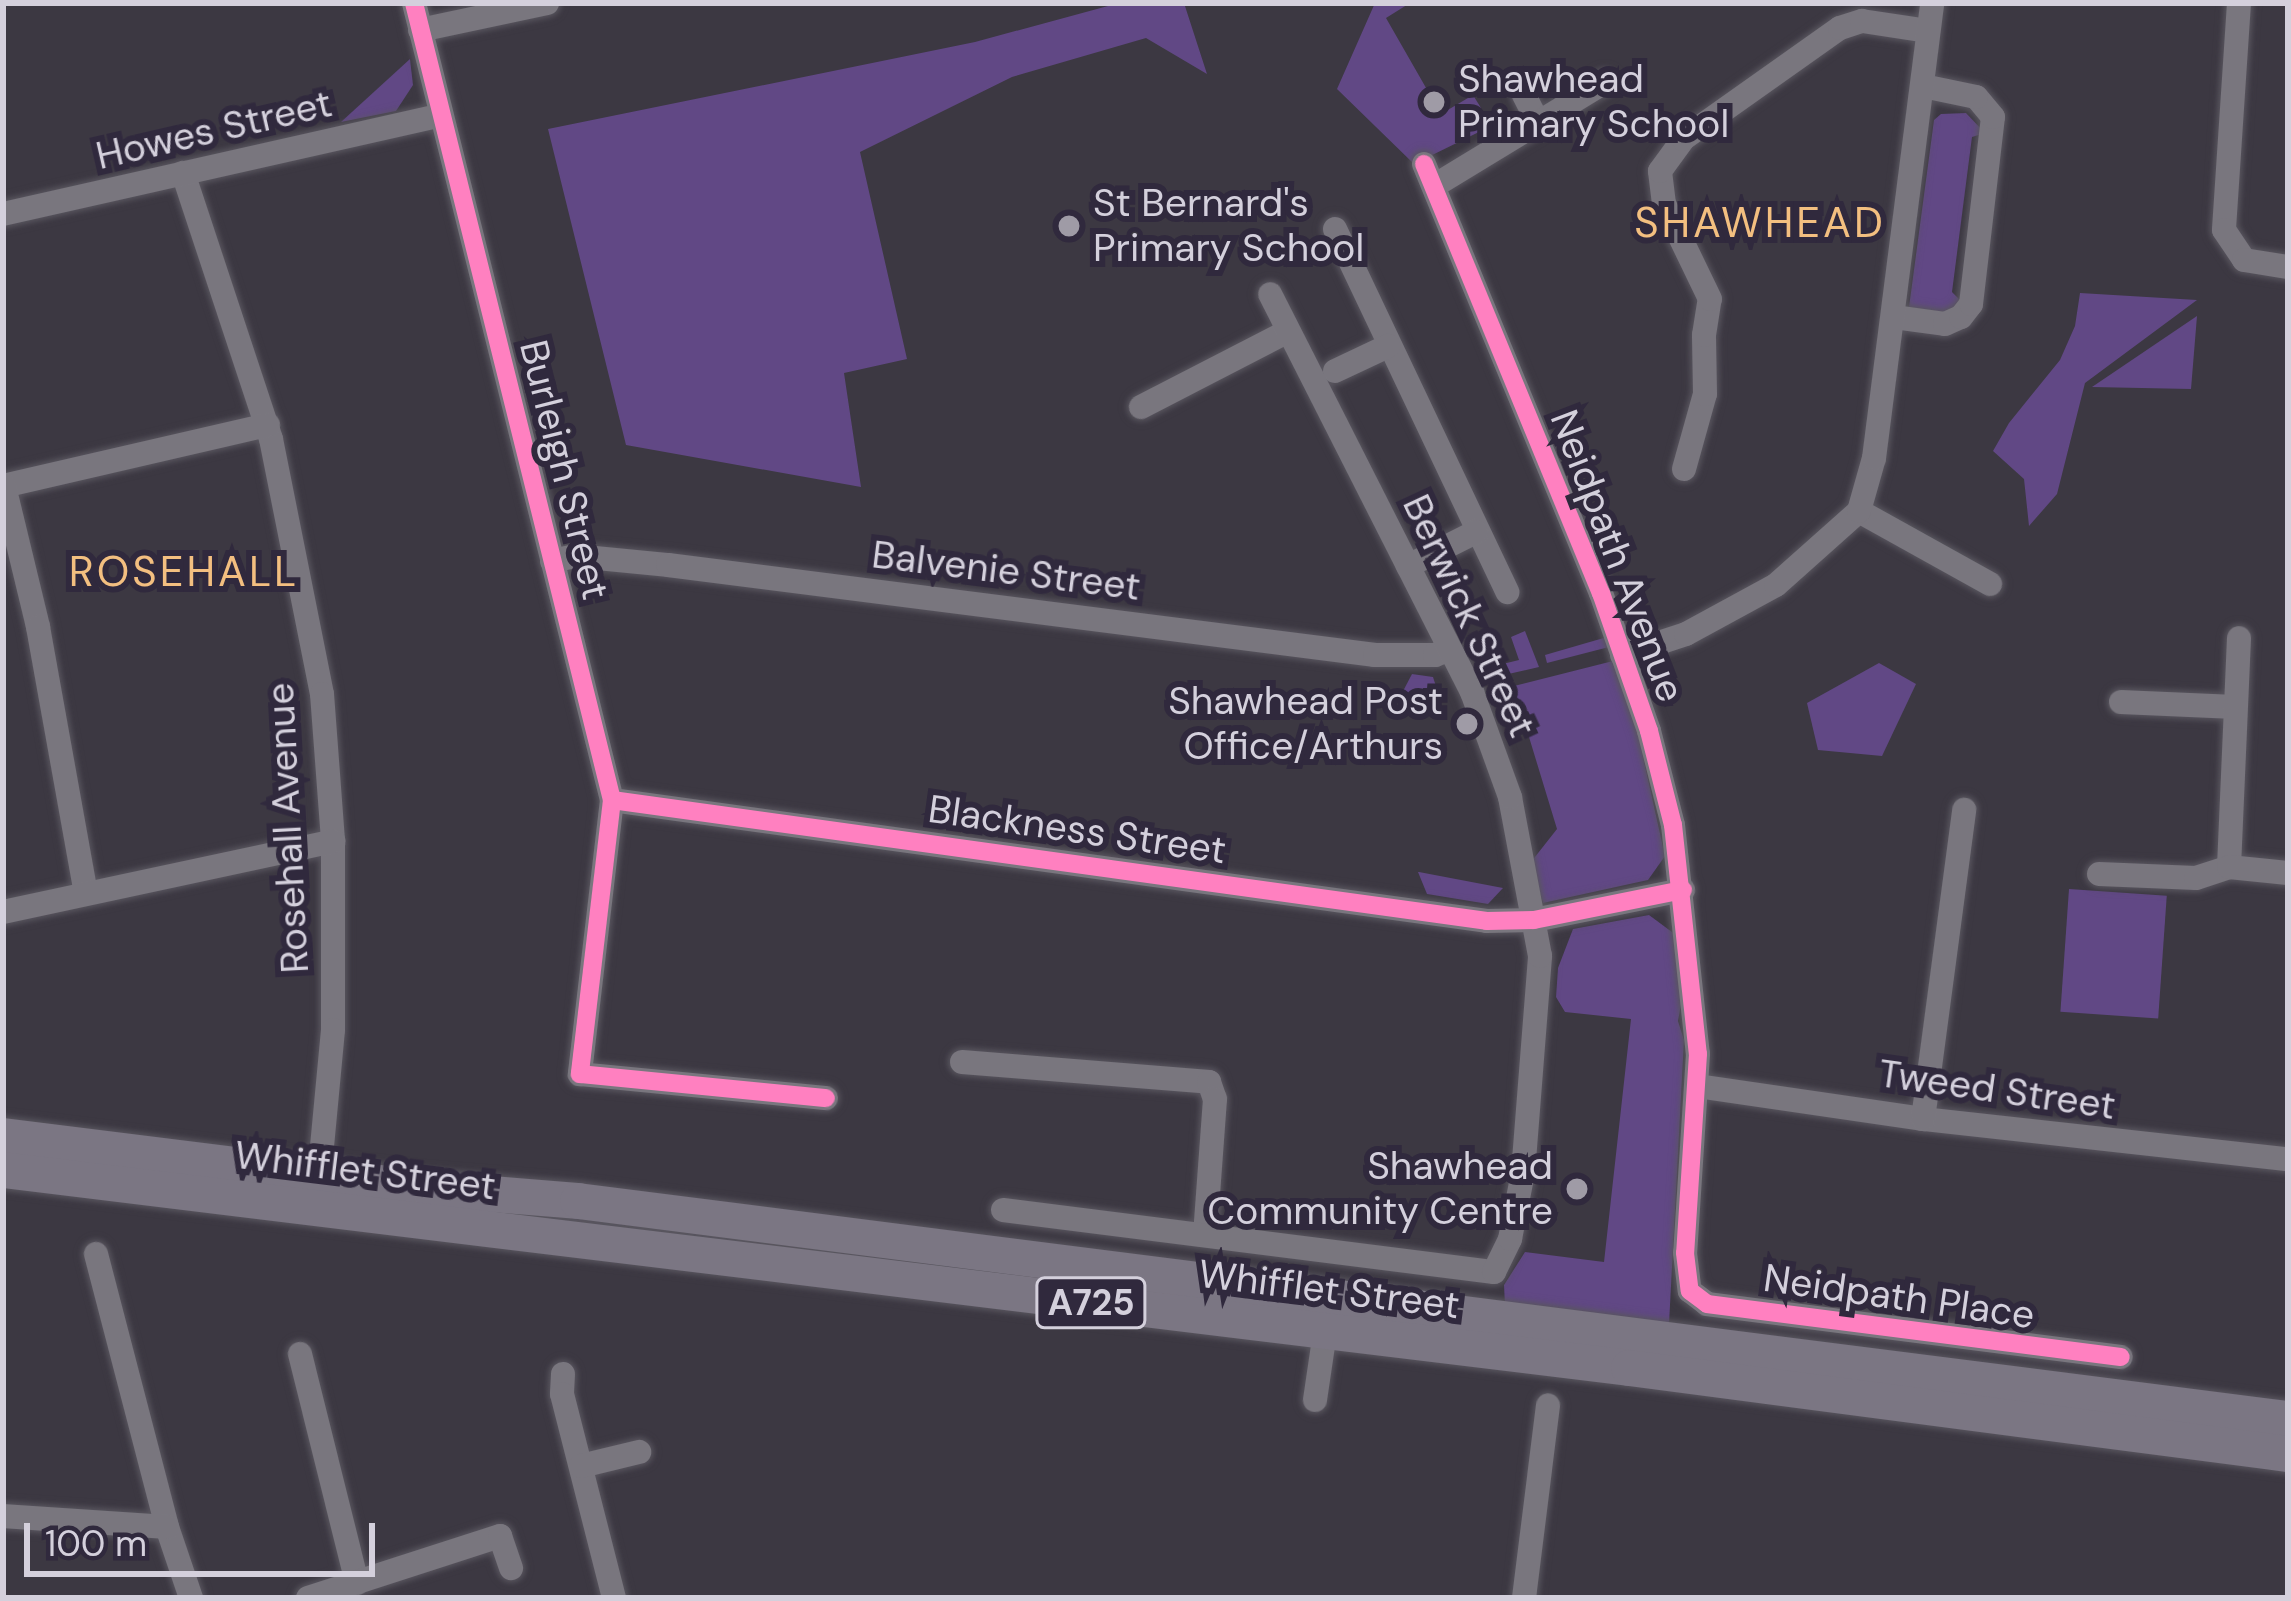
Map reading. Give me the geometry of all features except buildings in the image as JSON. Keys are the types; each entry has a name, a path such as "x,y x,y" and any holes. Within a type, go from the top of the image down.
{"main road":[{"name":"Whifflet Street","path":"3,1136 318,1191 1325,1332 1630,1353"},
{"name":"Whifflet Street","path":"3,1170 318,1191 578,1201 1691,1361 2288,1454"},
{"name":"Whifflet Street","path":"1691,1361 2288,1419"}],"street":[{"name":"Burleigh Street","path":"414,3 612,800 580,1074 826,1098"},
{"path":"420,30 547,3"},
{"path":"1622,655 1686,634 1776,586 1859,511 1874,458 1932,3"},
{"path":"2240,3 2224,230 2244,260 2288,267"},
{"path":"1684,469 1705,394 1704,335 1710,299 1664,203 1660,171 1683,139 1840,28 1862,21 1927,31"},
{"name":"Neidpath Avenue","path":"1605,82 1429,175 1622,655 1655,755 1682,890 1698,1086 1685,1274"},
{"path":"1894,317 1945,324 1961,317 1972,304 1993,117 1976,98 1923,86"},
{"path":"1524,95 1538,121"},
{"name":"Howes Street","path":"3,214 441,115"},
{"name":"Rosehall Avenue","path":"183,173 268,425 322,694 334,841 333,1030 318,1191"},
{"path":"1335,229 1507,592"},
{"name":"Berwick Street","path":"1205,1234 1494,1272 1510,1239 1523,1173 1540,956 1495,746 1270,294"},
{"path":"1141,407 1288,331"},
{"path":"1335,371 1388,346"},
{"path":"86,893 38,627 4,486 268,425"},
{"path":"1859,511 1990,584"},
{"path":"1408,566 1476,532"},
{"name":"Balvenie Street","path":"552,561 576,556 668,565 1376,656 1435,655 1450,649"},
{"path":"2229,867 2239,638"},
{"path":"2121,702 2235,707"},
{"name":"Blackness Street","path":"612,800 1393,909 1534,920 1682,890"},
{"path":"1923,1119 1964,810"},
{"path":"3,913 334,841"},
{"path":"2099,874 2196,878 2229,867 2288,873"},
{"path":"962,1061 1209,1082 1215,1099 1205,1234 1003,1210"},
{"name":"Tweed Street","path":"1698,1086 1923,1119 2288,1159"},
{"path":"96,1254 167,1527 191,1598"},
{"name":"Neidpath Place","path":"1685,1274 1690,1291 1706,1304 2121,1357"},
{"path":"1315,1400 1325,1332"},
{"path":"300,1354 357,1582"},
{"path":"563,1374 562,1394 614,1598"},
{"path":"1524,1598 1548,1405"},
{"path":"581,1466 638,1452"},
{"path":"3,1516 167,1527"},
{"path":"308,1598 500,1536 511,1568"}],"shaded area":[{"path":"1119,3 1184,3 1207,74 1146,38 1012,77 860,152 907,359 844,373 861,487 626,445 548,129 975,42"},
{"path":"1375,3 1410,3 1386,18 1441,114 1473,95 1481,108 1481,131 1414,164 1337,89"},
{"path":"410,59 413,85 396,111 341,122"},
{"path":"1966,113 1985,133 1972,137 1952,292 1961,301 1957,314 1909,307 1934,120 1941,114"},
{"path":"2080,293 2197,300 2085,383 2057,494 2029,526 2024,479 1993,451 2009,423 2060,360 2075,326"},
{"path":"2197,316 2191,389 2092,387"},
{"path":"1525,631 1539,667 1482,680 1478,670 1519,660 1511,637"},
{"path":"1607,637 1609,647 1547,663 1545,655"},
{"path":"1613,661 1635,721 1665,856 1648,880 1543,903 1531,862 1557,829 1515,691 1488,699 1486,693"},
{"path":"1879,663 1916,684 1882,756 1818,750 1807,703"},
{"path":"1412,674 1433,677 1441,702 1401,695"},
{"path":"1418,872 1503,888 1488,904 1427,894"},
{"path":"2069,889 2167,896 2158,1019 2060,1012"},
{"path":"1649,915 1676,935 1682,999 1678,1021 1684,1040 1669,1324 1505,1306 1504,1285 1525,1252 1604,1262 1631,1019 1565,1012 1556,997 1558,968 1573,929"}],"cycle path":[{"path":"414,3 612,800 580,1074 826,1098"},
{"path":"1424,164 1601,593 1649,731 1673,825 1698,1054 1685,1253 1690,1291 1707,1304 2121,1357"},
{"path":"612,800 1487,921 1534,920 1683,890"}],"place":[{"name":"Shawhead Primary School","path":"1434,102"},
{"name":"St Bernard's Primary School","path":"1069,226"},
{"name":"Shawhead Post Office/Arthurs","path":"1467,724"},
{"name":"Shawhead Community Centre","path":"1577,1189"}],"district":[{"name":"SHAWHEAD","path":"1760,223"},
{"name":"ROSEHALL","path":"184,572"}]}
